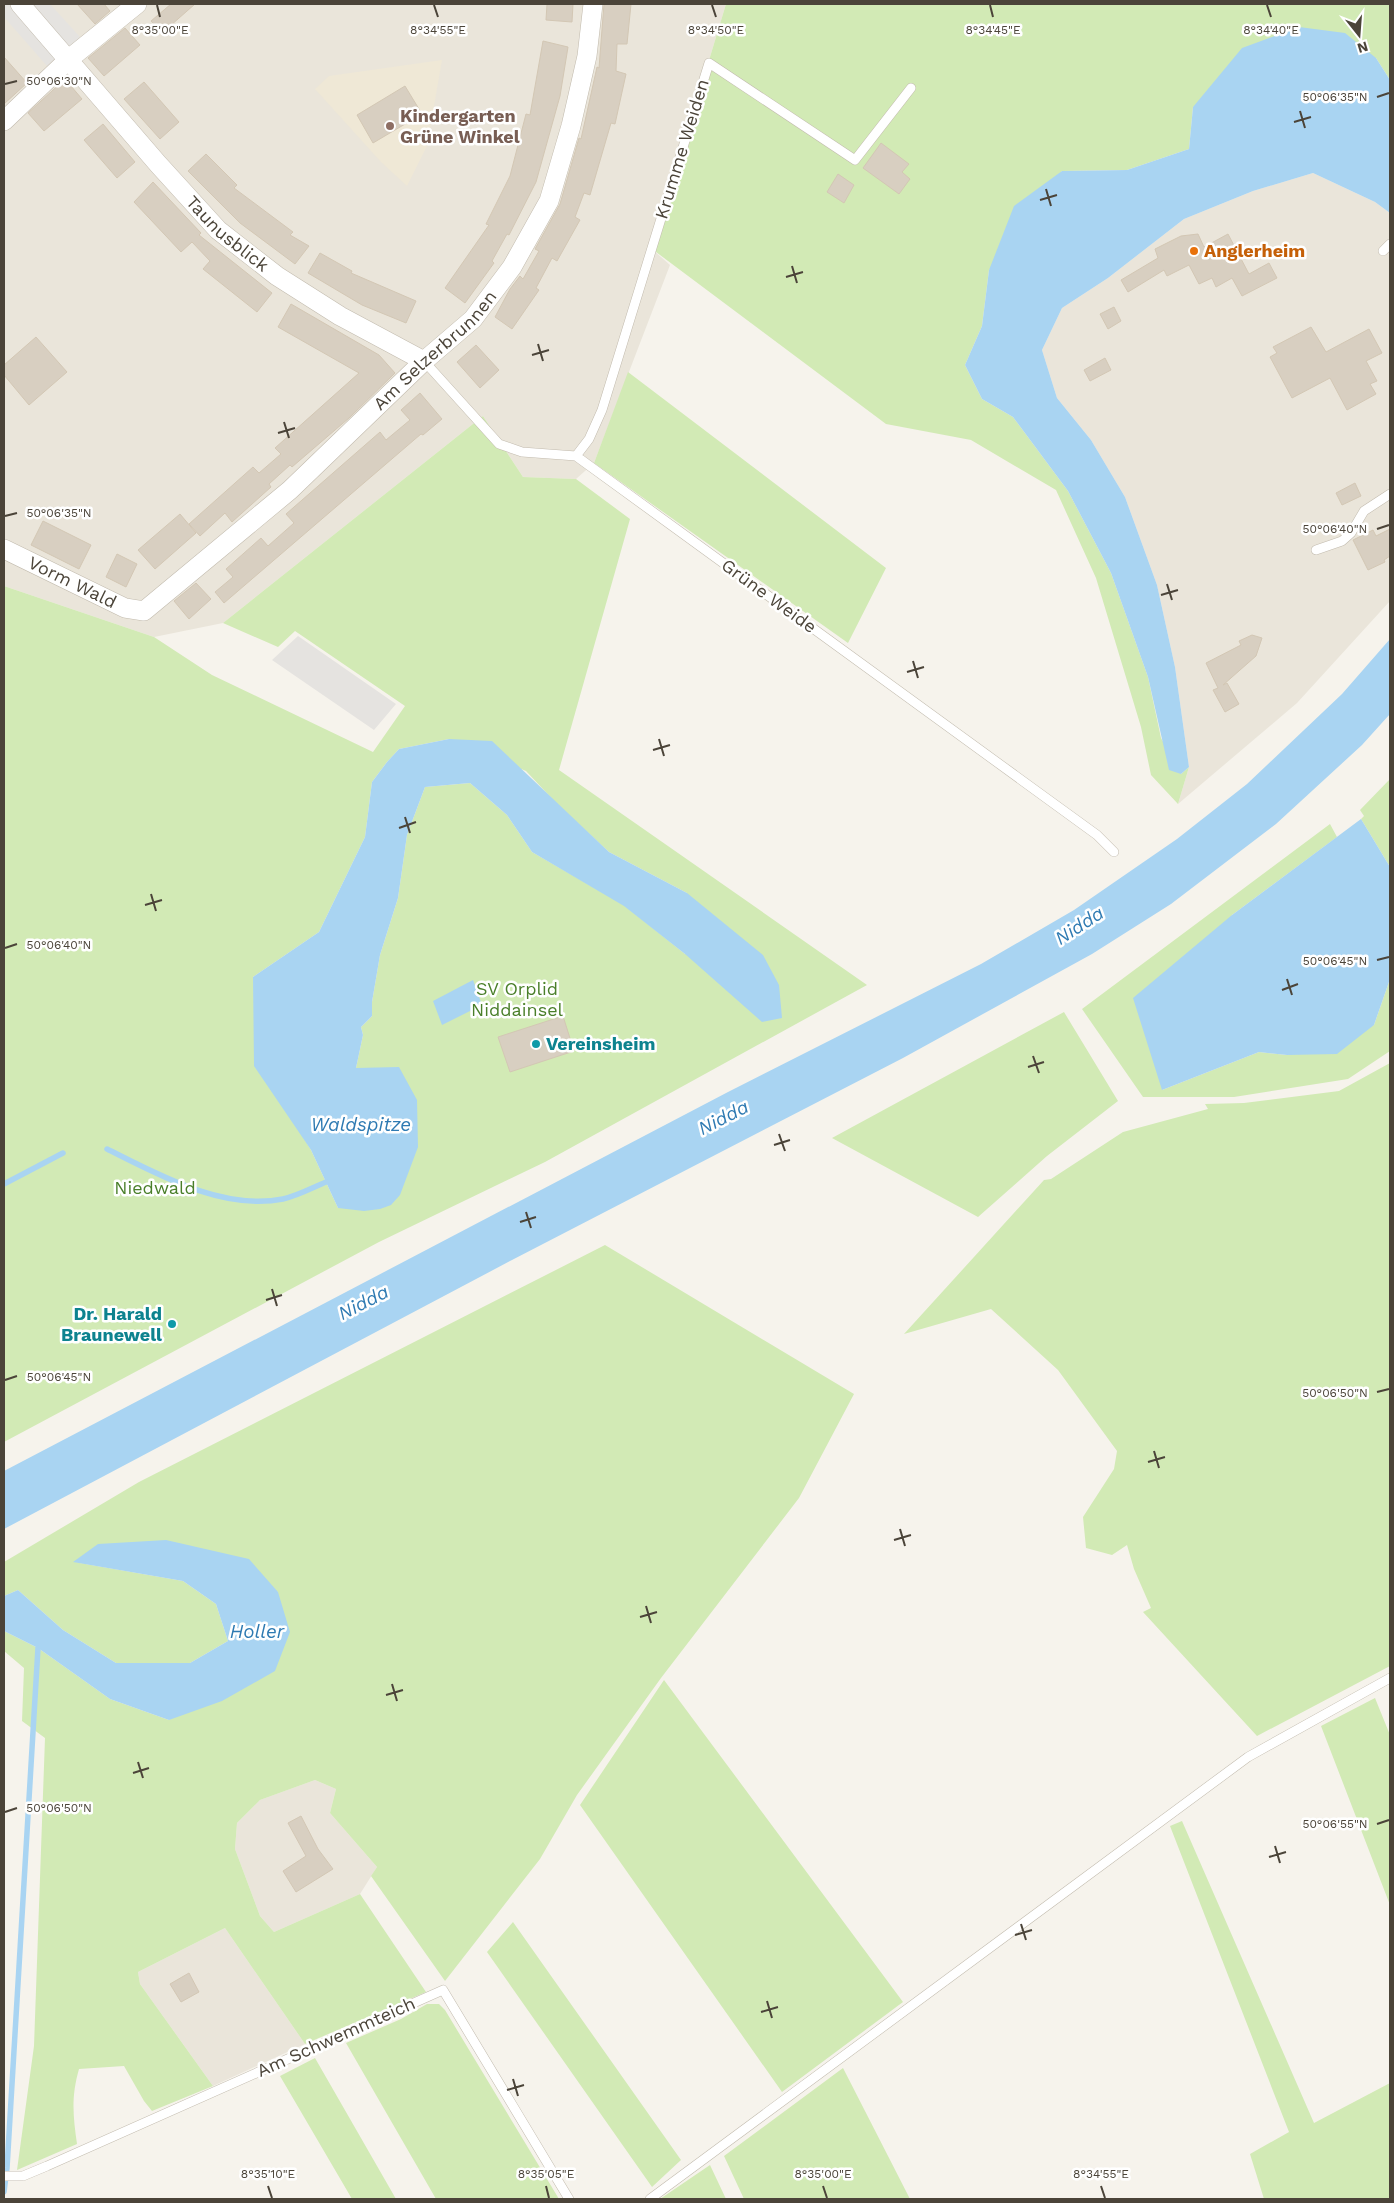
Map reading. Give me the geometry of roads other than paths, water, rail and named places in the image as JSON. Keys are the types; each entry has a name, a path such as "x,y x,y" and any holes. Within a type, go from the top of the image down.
{"street":[{"name":"Taunusblick","path":"20,4 158,164 218,230 277,276 340,316 424,360"},
{"path":"4,121 69,59 138,4"},
{"name":"Am Selzerbrunnen","path":"144,611 290,490 424,360 473,319 512,267 549,201 571,126 587,56 593,4"},
{"name":"Vorm Wald","path":"4,549 125,608 144,611"}],"lane":[{"name":"Krumme Weiden","path":"576,456 589,439 602,410 709,63 855,160 911,88"},
{"path":"1383,251 1390,244"},
{"path":"424,360 499,444 522,452 576,456"},
{"name":"Grüne Weide","path":"576,456 1097,836 1114,852"},
{"path":"1316,550 1342,541 1351,533 1364,511 1390,494"},
{"path":"650,2199 1248,1756 1390,1678"},
{"name":"Am Schwemmteich","path":"8,2176 23,2176 47,2166 443,1990 569,2199"}],"water":[{"path":"1299,27 1345,33 1376,58 1390,80 1390,213 1375,202 1313,173 1253,191 1184,219 1108,278 1062,308 1042,350 1057,398 1091,440 1125,497 1157,585 1175,667 1189,767 1181,774 1169,770 1148,677 1111,573 1068,491 1013,417 982,399 965,365 982,326 989,270 1014,206 1062,171 1127,170 1189,149 1193,107 1242,48"},
{"name":"Nidda","path":"1390,639 1390,714 1362,745 1276,824 1171,904 1092,954 903,1058 512,1260 4,1529 4,1471 728,1092 981,964 1074,910 1177,839 1247,784 1342,694"},
{"name":"Waldspitze","path":"449,739 492,741 609,852 687,893 763,955 779,985 782,1018 762,1022 685,954 624,906 532,852 507,815 470,783 425,787 407,835 398,898 380,955 372,1002 372,1016 361,1027 363,1035 356,1068 399,1067 417,1100 418,1147 400,1195 391,1205 380,1209 364,1211 338,1208 311,1150 254,1066 253,977 319,932 365,837 372,782 387,762 399,749"},
{"path":"1361,819 1390,867 1390,979 1374,1025 1337,1054 1287,1055 1259,1052 1162,1090 1133,998 1232,915"},
{"path":"473,980 482,1005 442,1025 433,1001"},
{"name":"Holler","path":"166,1540 249,1559 278,1592 290,1632 275,1671 222,1701 169,1720 110,1699 38,1648 4,1631 4,1596 18,1590 63,1630 116,1663 190,1663 228,1641 216,1604 183,1581 73,1562 98,1544"}],"waterway":[{"path":"107,1149 192,1188 238,1200 283,1199 326,1182"},
{"path":"4,1184 63,1153"},
{"path":"4,2192 38,1648"}],"place":[{"name":"Kindergarten Grüne Winkel","path":"390,126"},
{"name":"Anglerheim","path":"1194,251"},
{"name":"Vereinsheim","path":"536,1044"},
{"name":"Dr. Harald Braunewell","path":"172,1324"}],"park label":[{"name":"SV Orplid Niddainsel","path":"517,1000"},
{"name":"Niedwald","path":"155,1188"}]}
